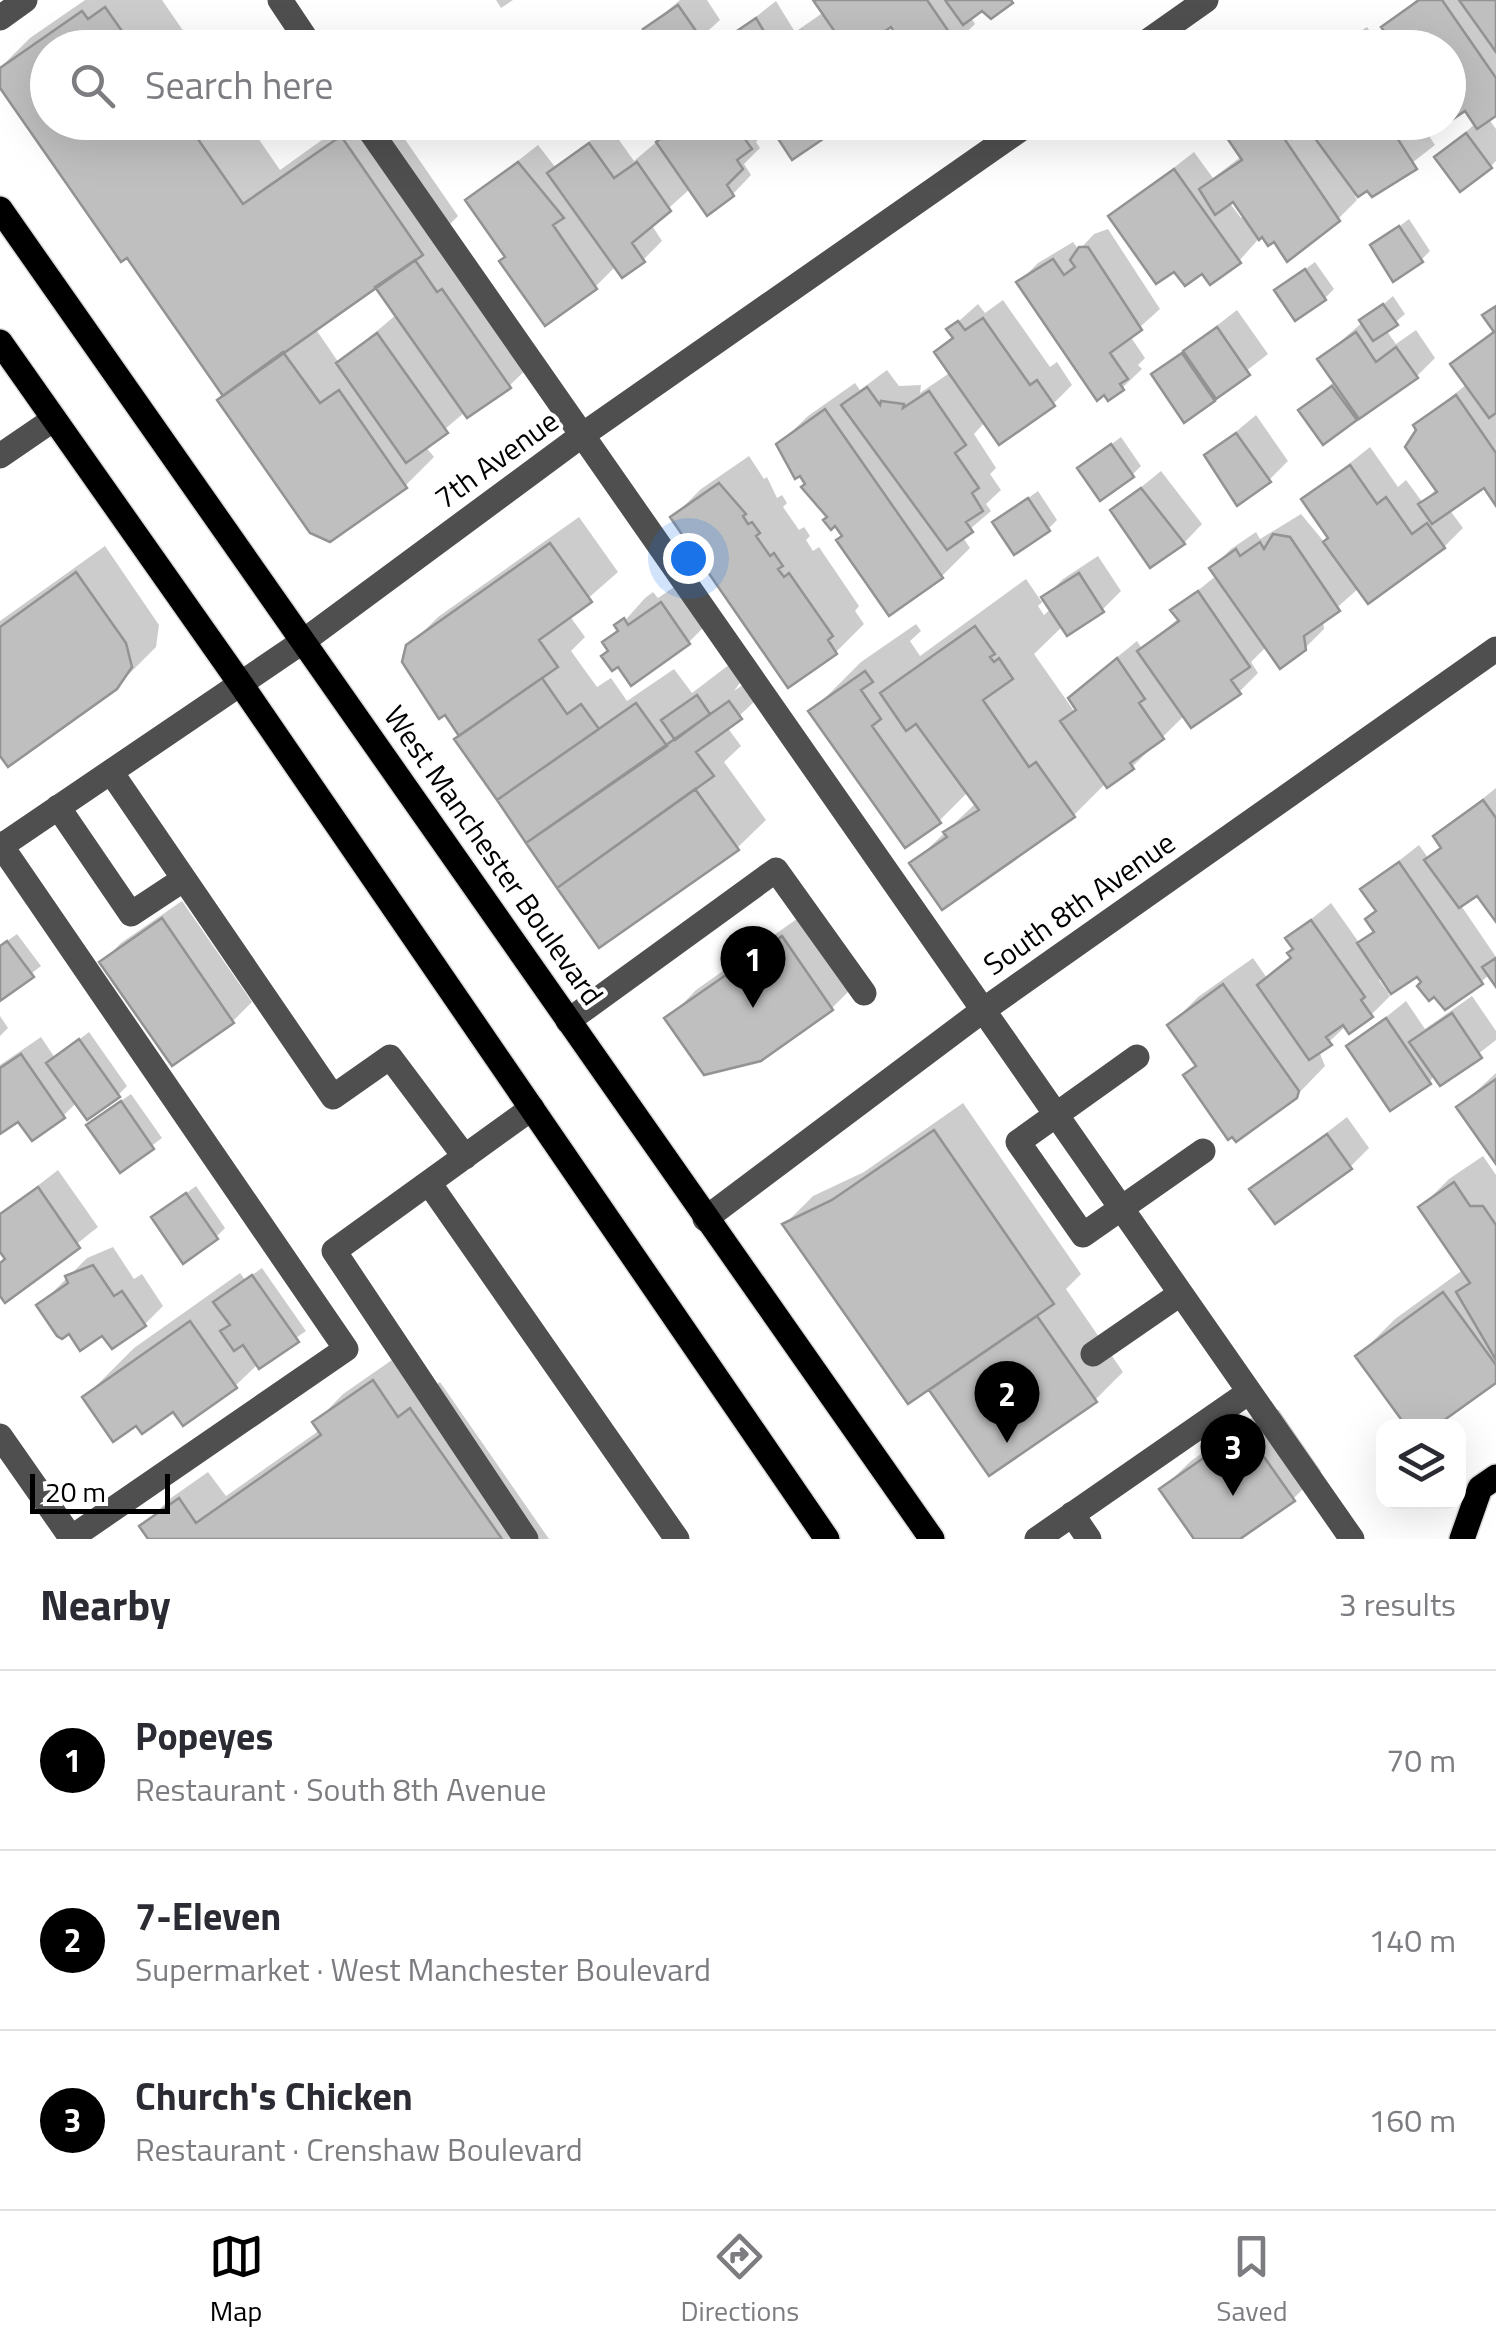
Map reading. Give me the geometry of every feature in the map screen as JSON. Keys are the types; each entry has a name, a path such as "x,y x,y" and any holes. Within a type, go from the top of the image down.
{"main road":[{"name":"West Manchester Boulevard","path":"0,209 306,640 705,1219 932,1539"},
{"path":"0,342 240,684 827,1539"},
{"path":"1462,1539 1480,1488 1496,1477"}],"street":[{"path":"0,18 25,0"},
{"path":"280,0 300,30"},
{"path":"1164,30 1206,0"},
{"path":"376,140 1352,1539"},
{"name":"7th Avenue","path":"1,846 306,640 581,436 1005,140"},
{"path":"0,456 54,419"},
{"name":"South 8th Avenue","path":"705,1219 982,1011 1496,648"},
{"path":"111,772 333,1097 390,1057 465,1157"},
{"path":"58,807 131,914 184,879"},
{"path":"0,1436 72,1539 346,1349 1,846"},
{"path":"568,1020 776,870 864,993"},
{"path":"1137,1056 1018,1142 1083,1234 1203,1151"},
{"path":"526,1539 334,1251 532,1108"},
{"path":"429,1182 677,1539"},
{"path":"1093,1354 1180,1294"},
{"path":"1037,1539 1248,1392"},
{"path":"1072,1514 1090,1539"}],"building":[{"path":"813,0 927,0 948,30 891,27 834,30"},
{"path":"945,0 1013,3 991,19 982,11 963,25"},
{"path":"1419,0 1442,0 1463,30 1383,30 1381,27"},
{"path":"1459,0 1496,0 1496,52"},
{"path":"678,5 695,30 644,30"},
{"path":"105,7 121,30 55,30 82,11 88,19"},
{"path":"756,18 763,30 738,30"},
{"path":"1466,35 1496,78 1496,116 1477,129 1466,112"},
{"path":"30,47 30,131 0,88 0,68"},
{"path":"1466,133 1492,168 1460,192 1434,157 1457,140 1466,140"},
{"path":"36,140 199,140 243,204 335,140 344,140 423,255 223,396 127,258 121,262"},
{"path":"746,140 752,149 737,160 743,169 727,185 734,196 707,216 656,142"},
{"path":"779,140 822,140 792,160"},
{"path":"1228,140 1285,140 1340,221 1287,262 1274,242 1268,246 1262,237 1259,240 1233,202 1215,215 1199,189 1242,160"},
{"path":"1316,140 1398,140 1417,169 1372,197 1367,191 1358,197"},
{"path":"589,143 614,178 637,162 671,211 632,243 645,262 622,278 547,173"},
{"path":"518,162 564,218 553,225 597,289 545,326 499,261 505,257 465,200"},
{"path":"1174,169 1241,263 1210,285 1202,274 1185,286 1174,272 1156,284 1108,216"},
{"path":"1399,226 1423,262 1393,282 1370,245"},
{"path":"1079,247 1088,247 1142,330 1110,353 1128,379 1120,384 1124,390 1108,401 1104,395 1097,401 1016,282 1053,259 1064,275 1075,267 1070,260"},
{"path":"415,260 437,292 442,289 511,388 467,418 375,287"},
{"path":"1305,269 1326,300 1295,321 1274,290"},
{"path":"1383,304 1398,325 1373,341 1359,320"},
{"path":"1496,306 1496,413 1489,418 1450,364 1494,332 1482,315"},
{"path":"983,318 1030,385 1037,380 1055,406 999,445 934,352 953,338 946,329 958,321 965,330"},
{"path":"1217,327 1250,375 1216,399 1183,351"},
{"path":"1356,332 1376,362 1396,347 1418,378 1359,419 1317,359"},
{"path":"377,333 448,433 406,463 336,363"},
{"path":"283,352 320,403 339,390 407,488 330,542 310,533 217,400"},
{"path":"1182,353 1215,401 1184,423 1151,374"},
{"path":"1332,386 1357,420 1323,445 1298,410"},
{"path":"867,387 880,405 881,401 904,404 903,408 929,391 966,445 955,453 979,488 972,493 983,511 966,522 973,532 947,550 841,405"},
{"path":"1456,395 1496,453 1496,506 1484,488 1432,524 1418,504 1437,492 1405,447 1416,430 1413,425"},
{"path":"825,409 943,578 889,616 836,540 842,536 835,526 831,530 823,520 827,517 801,487 805,484 800,476 795,479 776,444"},
{"path":"1236,433 1271,482 1237,506 1204,455"},
{"path":"1111,444 1134,477 1100,501 1077,468"},
{"path":"1350,465 1377,504 1386,497 1412,534 1427,523 1445,548 1368,604 1323,542 1328,538 1301,499"},
{"path":"719,483 746,514 743,516 748,524 752,522 760,533 756,536 770,556 774,553 783,566 778,569 784,577 789,573 833,636 828,640 837,654 788,688 670,517"},
{"path":"1141,488 1185,544 1150,568 1110,510"},
{"path":"1028,498 1050,531 1014,555 992,522"},
{"path":"1273,534 1290,537 1340,611 1304,636 1306,650 1280,669 1209,568 1236,549 1240,556 1260,542 1264,549"},
{"path":"550,543 592,602 539,640 558,667 459,736 445,715 439,719 402,662 406,645"},
{"path":"76,572 126,643 132,667 117,689 8,767 0,756 0,627"},
{"path":"1079,573 1104,612 1067,636 1041,597"},
{"path":"1198,591 1250,667 1231,680 1241,694 1191,728 1137,651 1179,621 1170,610"},
{"path":"661,602 690,644 631,686 618,667 612,671 601,656 608,651 602,642 618,631 614,625 624,618 628,625"},
{"path":"975,626 995,654 990,657 994,662 999,658 1013,679 983,700 1029,767 1036,762 1075,817 942,910 909,863 947,837 943,832 979,810 916,724 906,731 880,693"},
{"path":"1117,658 1145,699 1139,703 1164,739 1130,763 1134,769 1107,788 1060,721 1076,710 1068,698"},
{"path":"865,671 873,682 861,690 881,719 872,726 941,823 905,848 808,711"},
{"path":"542,678 567,714 581,704 599,729 497,800 454,739"},
{"path":"697,695 710,714 675,740 661,720"},
{"path":"729,701 742,719 696,752 714,776 557,888 526,843"},
{"path":"636,703 667,746 526,843 497,800"},
{"path":"695,789 739,850 599,948 557,888"},
{"path":"1483,800 1496,818 1496,922 1477,896 1459,908 1424,860 1441,848 1433,836"},
{"path":"1399,862 1483,984 1445,1010 1434,997 1429,1001 1417,986 1421,982 1417,977 1391,994 1357,943 1374,932 1365,919 1376,911 1360,889"},
{"path":"162,918 234,1023 172,1066 99,962"},
{"path":"1311,920 1365,997 1361,1000 1373,1017 1349,1034 1343,1025 1326,1037 1332,1045 1309,1060 1257,985 1291,958 1287,953 1293,949 1285,938"},
{"path":"782,936 833,1010 761,1061 704,1075 664,1018"},
{"path":"7,941 34,977 0,1001 0,946"},
{"path":"1496,958 1496,987 1482,967"},
{"path":"1223,984 1299,1091 1297,1098 1236,1142 1232,1137 1228,1140 1183,1075 1196,1066 1167,1025"},
{"path":"1452,1013 1482,1058 1440,1086 1409,1042"},
{"path":"1386,1018 1431,1084 1390,1111 1346,1046"},
{"path":"79,1039 120,1097 87,1120 46,1063"},
{"path":"21,1054 65,1118 32,1141 18,1122 0,1134 0,1068"},
{"path":"1496,1079 1496,1164 1456,1107"},
{"path":"121,1101 154,1149 120,1173 86,1125"},
{"path":"934,1130 1054,1304 908,1404 782,1224 832,1200"},
{"path":"1327,1134 1352,1169 1275,1224 1249,1189"},
{"path":"1454,1182 1470,1206 1483,1206 1496,1225 1496,1360 1456,1292 1470,1283 1418,1207"},
{"path":"38,1187 80,1248 5,1303 0,1296 0,1263 5,1259 0,1252 0,1214"},
{"path":"186,1193 218,1239 183,1264 151,1217"},
{"path":"93,1265 114,1296 122,1291 146,1326 112,1349 102,1336 80,1351 69,1334 62,1339 57,1336 36,1305 68,1283 65,1276"},
{"path":"252,1275 299,1342 259,1369 243,1345 234,1351 220,1331 230,1325 213,1302"},
{"path":"1443,1292 1496,1365 1496,1383 1446,1419 1401,1419 1355,1356"},
{"path":"1037,1316 1097,1402 989,1476 929,1390"},
{"path":"190,1321 237,1388 183,1426 173,1412 142,1434 136,1426 113,1442 82,1397"},
{"path":"373,1380 398,1417 410,1408 502,1539 148,1539 139,1526 179,1498 196,1523 321,1435 312,1422"},
{"path":"1235,1436 1250,1437 1295,1501 1240,1539 1194,1539 1159,1489"}],"place":[{"name":"Popeyes","path":"753,1008"},
{"name":"7-Eleven","path":"1007,1443"},
{"name":"Church's Chicken","path":"1233,1496"}]}
